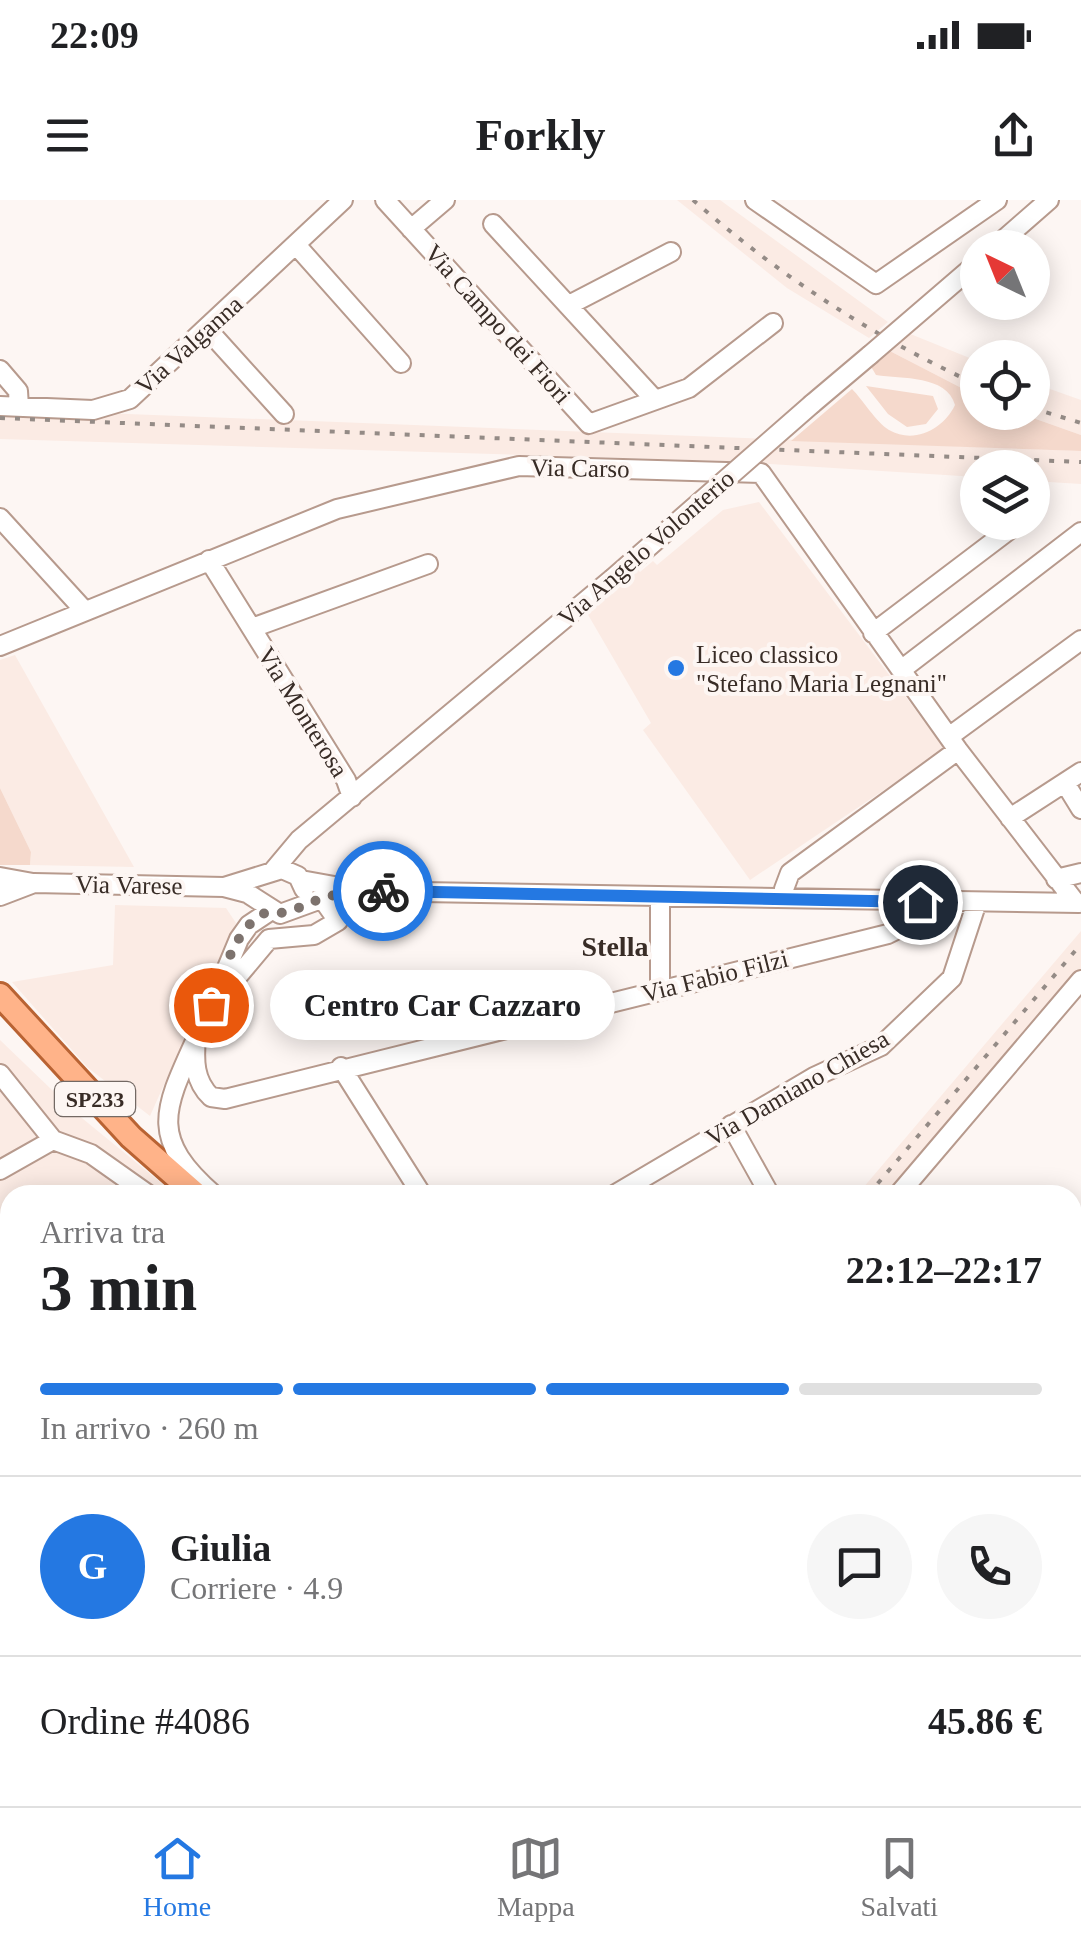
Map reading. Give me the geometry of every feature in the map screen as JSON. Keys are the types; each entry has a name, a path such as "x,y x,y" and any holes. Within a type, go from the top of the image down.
{"main road":[{"name":"SP233","path":"0,996 131,1137 186,1185"}],"street":[{"name":"Via Valganna","path":"10,407 110,407 130,398 208,330 343,200"},
{"name":"Via Campo dei Fiori","path":"385,200 589,424 689,388 773,323"},
{"path":"411,228 445,200"},
{"path":"755,200 876,284 997,200"},
{"path":"1015,230 1049,200"},
{"path":"493,224 655,400"},
{"path":"296,246 401,363"},
{"path":"569,305 671,252"},
{"name":"Via Angelo Volonterio","path":"271,871 960,277"},
{"path":"208,330 284,414"},
{"path":"0,370 18,392 10,407"},
{"name":"Via Carso","path":"7,645 83,609 336,508 519,466 761,473 873,634 1053,876 1079,903"},
{"path":"0,518 83,609"},
{"path":"900,670 1081,532"},
{"path":"873,634 996,540"},
{"name":"Via Monterosa","path":"209,560 346,780 352,798"},
{"name":"Via Monterosa","path":"252,628 428,564"},
{"path":"0,628 7,645"},
{"path":"787,881 1081,640"},
{"path":"1010,818 1073,777 1081,809"},
{"path":"296,909 304,896 299,849 312,832"},
{"path":"348,890 283,914 266,906 260,885 271,871 285,869 300,878 348,890 1079,903"},
{"name":"Via Varese","path":"0,877 34,883 224,887 271,871"},
{"path":"1034,902 1053,876 1081,873"},
{"name":"Via Varese","path":"0,896 34,883"},
{"name":"Via Varese","path":"224,887 266,906"},
{"path":"225,971 238,976 253,963 269,939 314,935 338,920 321,897"},
{"path":"660,898 660,990"},
{"name":"Via Fabio Filzi","path":"196,1038 195,1064 202,1086 218,1100 888,934 898,929 920,902"},
{"name":"Via Damiano Chiesa","path":"631,1185 814,1077 880,1046 952,978 977,902"},
{"path":"204,1185 179,1161 168,1134 167,1104 225,971 247,928 266,906"},
{"path":"907,1185 1081,980"},
{"path":"341,1067 416,1185"},
{"path":"0,1074 54,1140 91,1154 136,1185"},
{"path":"732,1125 765,1185"},
{"path":"0,1170 54,1140"}],"shaded area":[{"path":"677,200 720,200 888,322 869,338 787,288"},
{"path":"908,333 960,354 960,387 886,349"},
{"path":"886,349 960,387 960,430 1050,430 1050,424 1081,435 1081,451 791,441 852,389 879,422 889,430 909,436 936,427 955,405 943,388 933,383 876,375 870,365"},
{"path":"866,386 933,396 938,409 926,424 907,427 888,414"},
{"path":"1050,389 1081,400 1081,435 1050,424"},
{"path":"0,409 1081,451 1081,484 1050,482 1050,450 960,450 960,476 724,461 0,439"},
{"path":"759,502 945,749 750,880 643,730 651,723 587,613 636,568 640,572 653,561 657,565 723,510"},
{"path":"15,655 134,867 30,865 31,852 0,788 0,660"},
{"path":"0,788 31,852 30,865 0,865"},
{"path":"115,905 226,908 236,923 150,1116 87,1067 12,982 113,965"},
{"path":"1081,931 1081,969 897,1185 865,1185"},
{"path":"0,1040 77,1114 164,1185 0,1185"}],"railway":[{"path":"693,200 759,254 829,303 901,347 960,376"},
{"path":"1050,414 1081,423"},
{"path":"0,418 1081,462"},
{"path":"876,1185 1081,944"}],"way so far":[{"path":"211,1005 242,936 249,925 270,910 288,913 321,897 348,890 383,891"}],"place":[{"name":"Liceo classico \"Stefano Maria Legnani\"","path":"676,668"},
{"name":"Centro Car Cazzaro","path":"211,1005"}],"district":[{"name":"Stella","path":"615,946"}],"route":[{"path":"383,891 920,902"}]}
